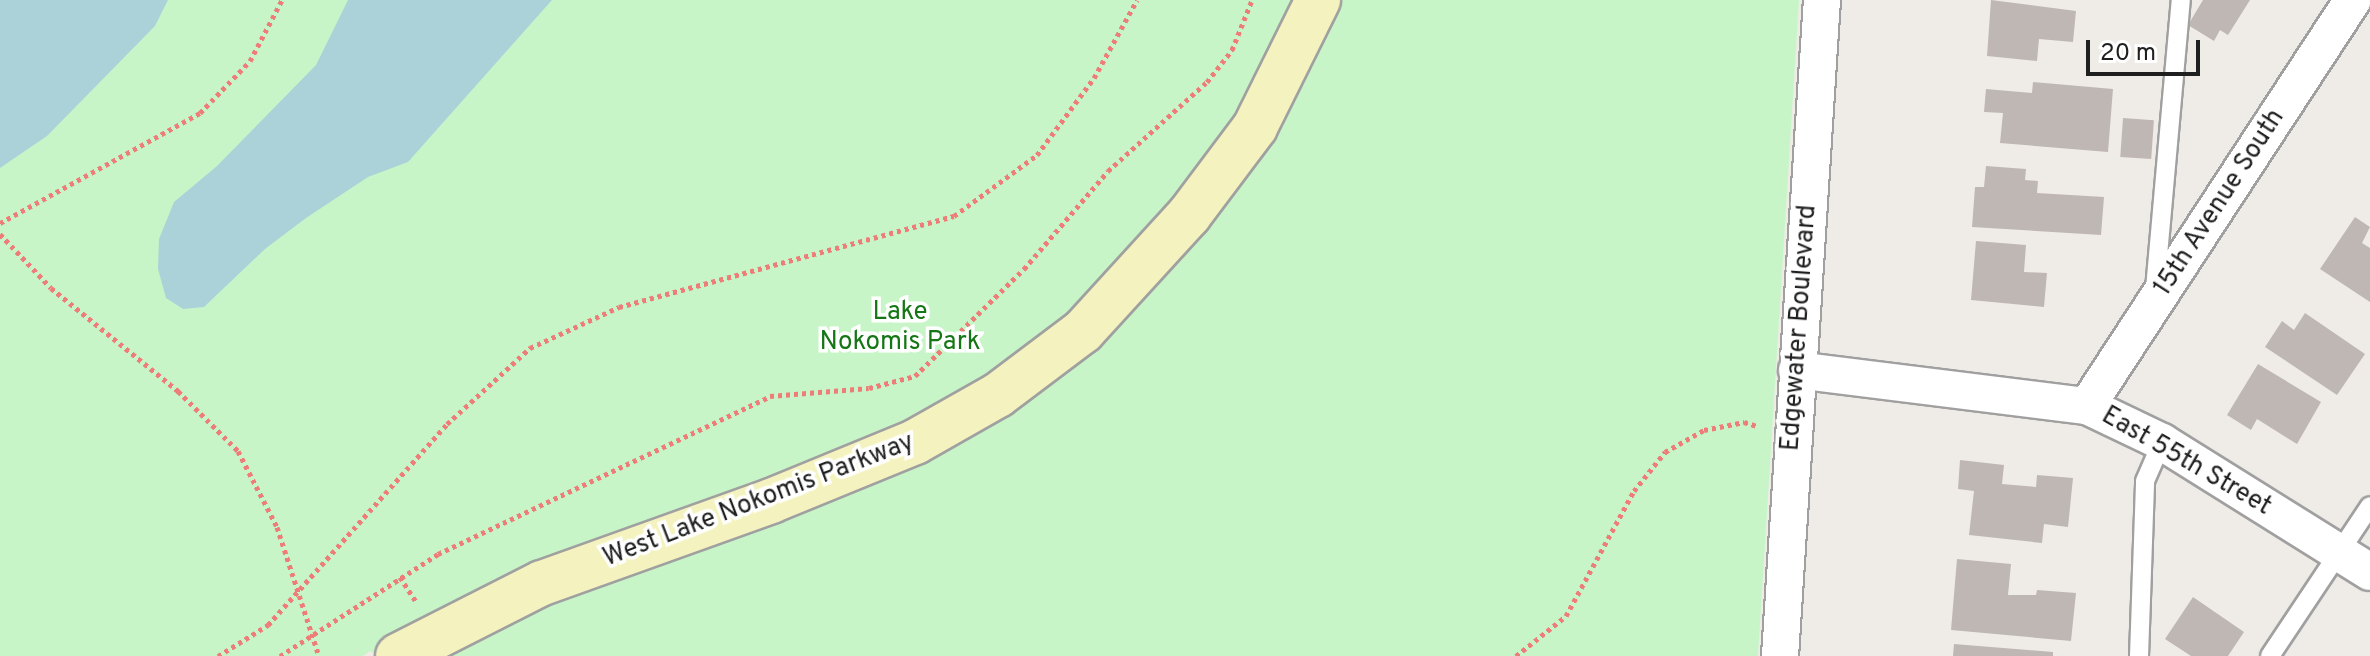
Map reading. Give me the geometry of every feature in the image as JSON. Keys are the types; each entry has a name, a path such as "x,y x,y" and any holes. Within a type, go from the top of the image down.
{"street":[{"name":"West Lake Nokomis Parkway","path":"398,656 542,583 771,501 915,442 998,395 1083,331 1189,215 1255,127 1318,0"},
{"name":"Edgewater Boulevard","path":"1780,656 1822,0"},
{"name":"15th Avenue South","path":"2087,406 2353,0"},
{"name":"East 55th Street","path":"1797,370 2087,406 2162,442 2370,572"}],"lane":[{"path":"2154,304 2181,0"},
{"path":"2139,656 2145,481 2162,442"},
{"path":"2270,656 2370,506"}],"path":[{"path":"0,223 200,113 250,61 282,0"},
{"path":"218,656 268,625 447,424 530,348 619,307 954,216 1037,155 1094,78 1137,0"},
{"path":"280,656 438,554 770,396 869,388 915,376 1024,269 1108,171 1207,82 1232,50 1252,0"},
{"path":"0,234 51,288 178,391 238,451 277,527 319,656"},
{"path":"1516,656 1566,616 1634,491 1665,452 1704,430 1744,422 1793,437"}],"green space":[{"name":"Lake Nokomis Park","path":"0,0 1799,0 1758,656 379,656 370,651 363,656 0,656"}],"water":[{"path":"0,0 168,0 155,26 47,136 0,168"},
{"path":"348,0 552,0 408,162 368,177 306,218 265,249 204,307 183,309 166,298 158,269 159,239 174,202 217,166 316,65"}],"building":[{"path":"1991,0 2076,11 2073,42 2039,39 2037,61 1987,56"},
{"path":"2203,0 2250,0 2228,35 2220,30 2214,41 2188,25"},
{"path":"2033,82 2113,89 2108,152 2000,143 2003,113 1984,112 1986,89 2032,93"},
{"path":"2123,118 2154,120 2151,159 2120,157"},
{"path":"1986,166 2026,169 2025,180 2038,181 2037,193 2104,197 2101,235 1972,227 1975,187 1984,187"},
{"path":"2355,217 2370,227 2362,243 2370,248 2370,302 2320,269"},
{"path":"1976,241 2026,245 2024,272 2047,273 2044,307 1971,300"},
{"path":"2305,313 2365,354 2337,395 2265,347 2282,321 2294,330"},
{"path":"2258,364 2321,402 2297,444 2257,419 2251,430 2227,415"},
{"path":"1960,460 2004,465 2002,484 2036,487 2037,475 2073,478 2068,527 2044,524 2042,543 1969,535 1974,491 1958,489"},
{"path":"1957,559 2011,564 2008,595 2036,595 2037,590 2076,593 2071,641 1951,630"},
{"path":"2193,597 2244,632 2228,656 2191,656 2165,639"},
{"path":"1954,644 2053,652 2053,656 1953,656"}]}
